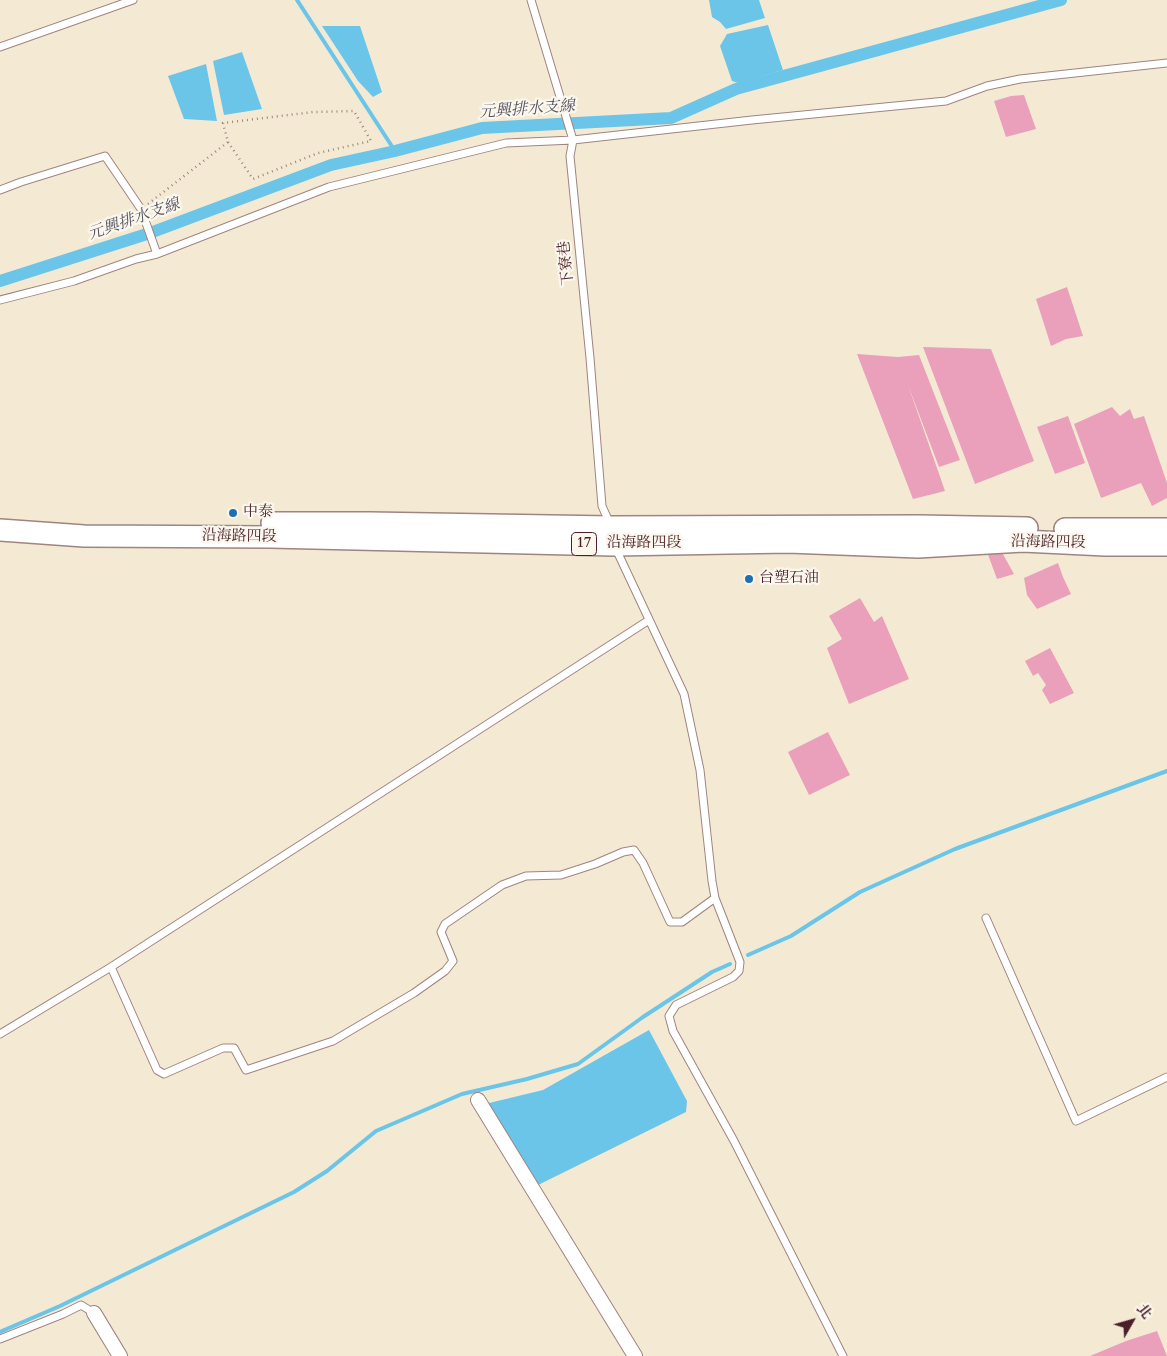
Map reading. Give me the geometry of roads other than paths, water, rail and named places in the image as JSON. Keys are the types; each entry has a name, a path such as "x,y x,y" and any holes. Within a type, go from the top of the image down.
{"main road":[{"name":"沿海路四段","path":"0,516 234,530"},
{"name":"沿海路四段","path":"0,530 84,536 370,523 613,536 918,547 1023,542 1167,545"},
{"name":"沿海路四段","path":"613,536 919,526 1097,530 1167,529"}],"street":[{"path":"478,1100 634,1356"},
{"path":"94,1314 120,1356"}],"lane":[{"path":"0,47 133,0"},
{"name":"下寮巷","path":"531,0 573,140 570,156 590,358 602,506 649,620 684,694 700,770 715,898 740,962 739,971 734,978 676,1005 669,1016 672,1031 734,1141 843,1356"},
{"path":"0,300 74,281 136,259 157,254 329,187 506,144 573,140 946,101 987,86 1020,79 1167,63"},
{"path":"0,190 105,156 141,209 157,254"},
{"path":"0,1034 111,967 649,620"},
{"path":"111,967 158,1070 164,1074 223,1048 234,1048 246,1070 333,1041 414,993 445,971 452,961 442,932 445,924 502,885 526,876 561,874 595,864 622,852 634,850 643,864 670,922 682,922 715,898"},
{"path":"986,918 1076,1121 1167,1077"},
{"path":"0,1339 81,1305 94,1314"}],"water":[{"path":"709,0 759,0 765,18 726,29 712,17"},
{"path":"768,25 783,70 738,83 732,81 720,46 727,34"},
{"path":"322,26 360,26 382,92 373,97 358,81"},
{"path":"242,52 262,109 224,115 213,61"},
{"path":"206,64 217,121 184,119 168,76"},
{"path":"649,1030 687,1101 686,1112 532,1188 485,1104 543,1090"}],"waterway":[{"path":"297,0 395,151"},
{"name":"元興排水支線","path":"0,281 150,233 331,165 395,151 482,128 671,118 736,89 1061,0"},
{"path":"748,955 791,936 860,892 955,849 1167,771"},
{"path":"0,1332 60,1306 294,1192 327,1171 376,1131 462,1094 527,1079 578,1064 643,1017 712,972 730,964"}],"place":[{"name":"中泰","path":"233,513"},
{"name":"台塑石油","path":"749,579"}]}
